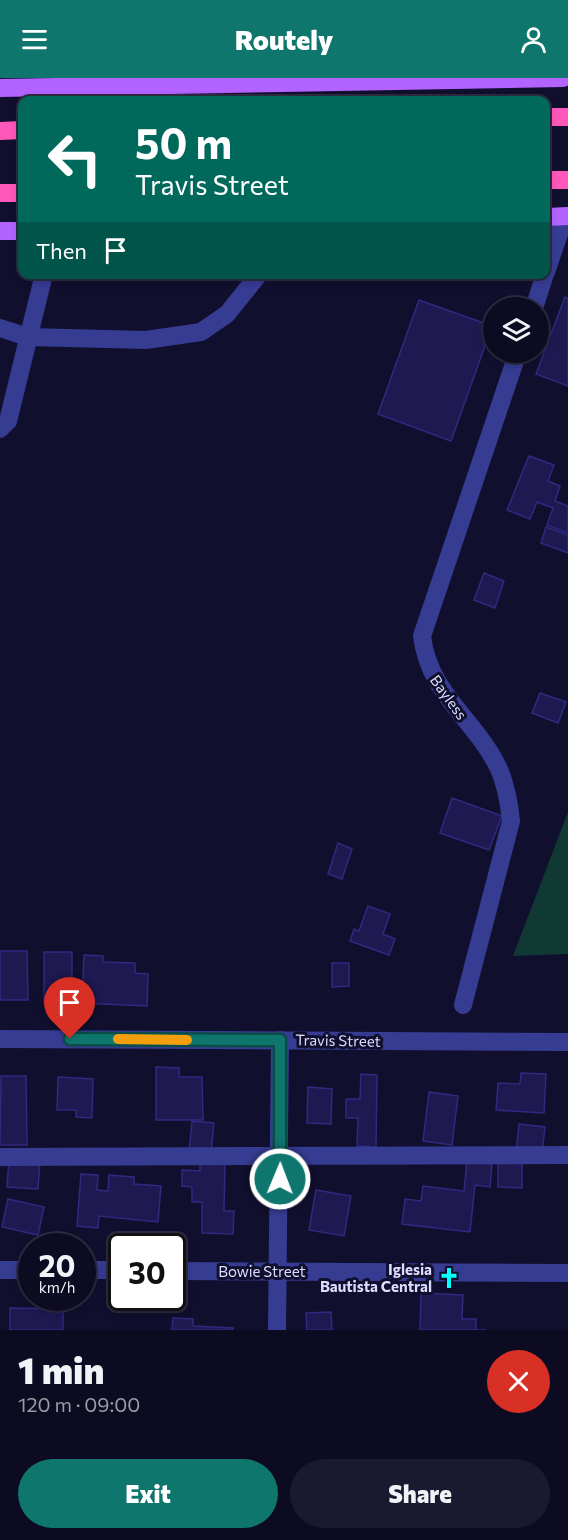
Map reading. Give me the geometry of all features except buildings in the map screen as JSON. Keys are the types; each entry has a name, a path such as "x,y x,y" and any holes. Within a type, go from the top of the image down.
{"highway":[{"path":"550,117 568,117"},
{"path":"0,131 18,130"},
{"path":"550,180 568,180"},
{"path":"0,194 18,193"}],"main road":[{"path":"0,88 563,78"},
{"path":"550,217 567,216"},
{"path":"0,231 18,231"}],"street":[{"path":"550,260 567,216"},
{"path":"0,429 8,421 43,279"},
{"path":"0,328 28,337 146,340 201,332 227,314 255,279"},
{"path":"537,297 543,279"},
{"name":"Bayless","path":"463,1005 511,821 509,799 498,766 430,671 423,636 514,363"},
{"name":"Travis Street","path":"0,1039 568,1042"},
{"path":"277,1330 281,1156 280,1040"},
{"path":"0,1157 568,1155"},
{"path":"0,1270 18,1270"},
{"name":"Bowie Street","path":"186,1270 568,1273"}],"green space":[{"path":"568,812 568,954 513,956"}],"slow traffic":[{"path":"118,1039 187,1040"}],"place":[{"name":"Iglesia Bautista Central","path":"449,1278"}],"route":[{"path":"70,1039 280,1040 280,1179"}]}
